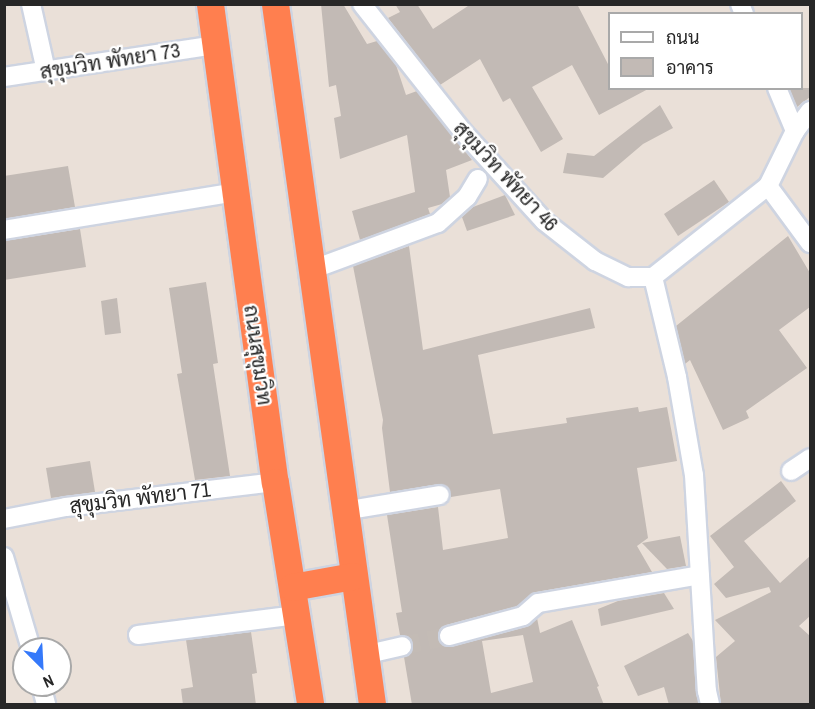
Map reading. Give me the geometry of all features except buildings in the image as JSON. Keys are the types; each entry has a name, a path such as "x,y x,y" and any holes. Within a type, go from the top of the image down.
{"highway":[{"name":"ถนนสุขุมวิท","path":"210,4 275,482 310,705"},
{"path":"275,4 372,705"},
{"path":"292,587 353,576"}],"street":[{"path":"31,4 46,71"},
{"name":"สุขุมวิท พัทยา 46","path":"362,4 464,133 543,221 595,261 628,277 653,277"},
{"name":"สุขุมวิท พัทยา 73","path":"4,77 215,45"},
{"path":"778,90 795,131"},
{"path":"710,705 694,475 677,377 653,277 768,186 795,131 810,111"},
{"path":"311,270 438,223 467,197 478,179"},
{"path":"768,186 810,243"},
{"path":"4,230 236,192"},
{"path":"791,471 810,458"},
{"name":"สุขุมวิท พัทยา 71","path":"4,519 66,507 275,482"},
{"path":"344,511 440,495"},
{"path":"4,557 27,637"},
{"path":"449,636 523,616 538,603 700,575"},
{"path":"138,635 297,615"},
{"path":"364,654 402,646"}],"tunnel":[{"path":"402,646 449,636"}]}
